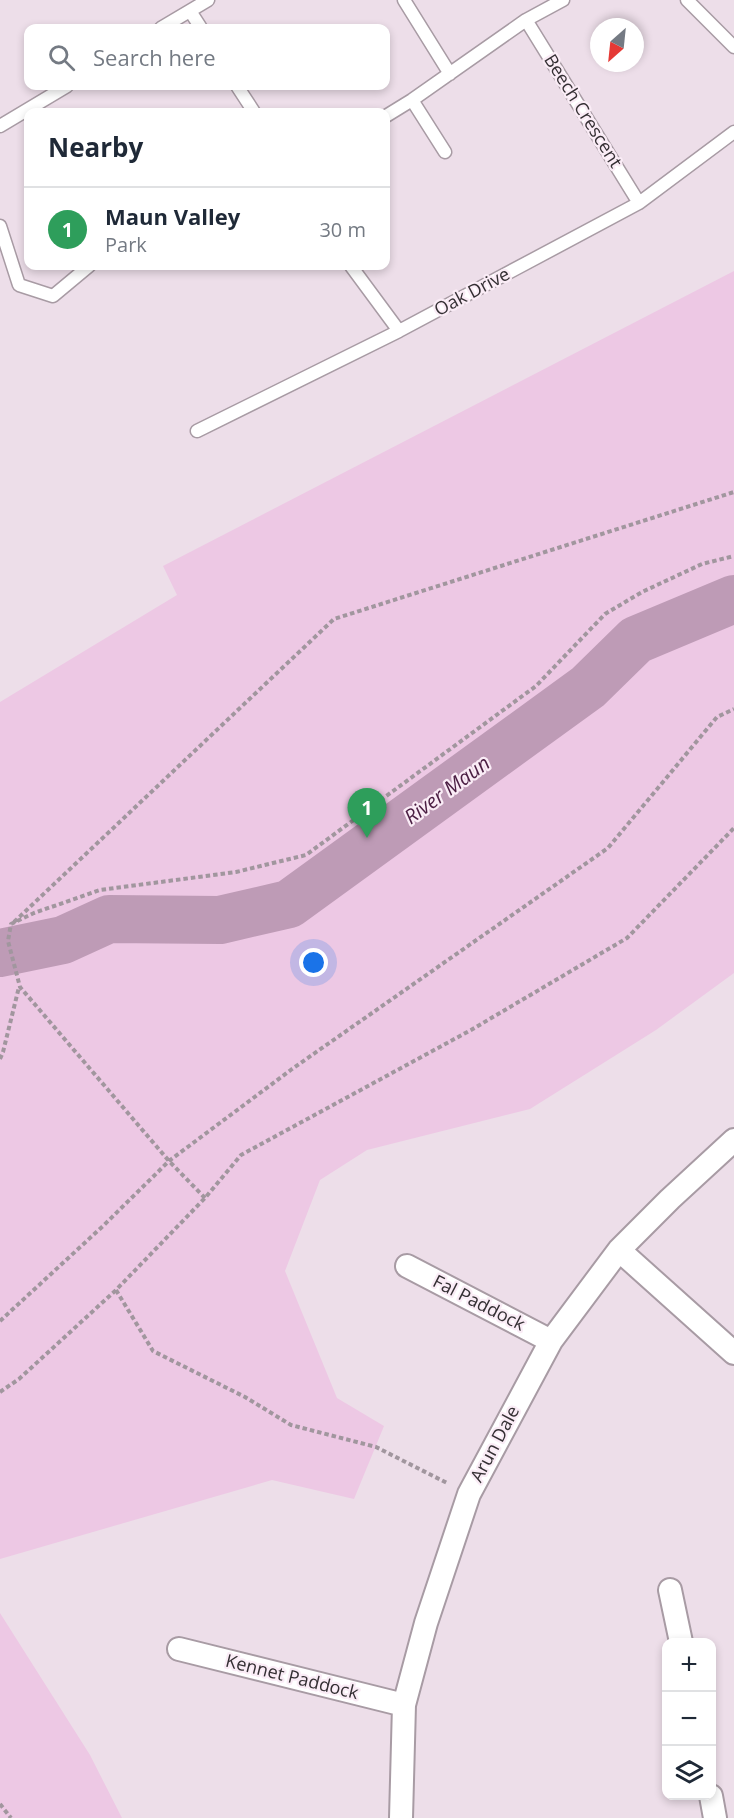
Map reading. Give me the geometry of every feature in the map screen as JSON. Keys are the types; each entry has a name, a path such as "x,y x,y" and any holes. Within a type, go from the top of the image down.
{"street":[{"name":"Arun Dale","path":"401,1818 404,1705 426,1623 469,1494 551,1341 619,1250 734,1140"},
{"path":"619,1250 734,1353"},
{"name":"Fal Paddock","path":"406,1266 551,1341"},
{"path":"670,1590 680,1638"},
{"name":"Kennet Paddock","path":"179,1649 404,1705"},
{"path":"712,1800 716,1818 734,1814"}],"lane":[{"path":"168,24 208,0"},
{"path":"404,0 450,74"},
{"path":"390,114 526,20 563,0"},
{"path":"687,0 734,47"},
{"path":"190,11 198,24"},
{"name":"Beech Crescent","path":"526,20 639,203"},
{"path":"30,108 60,90"},
{"path":"240,90 251,108"},
{"path":"412,100 445,152"},
{"path":"0,126 24,112"},
{"name":"Oak Drive","path":"197,431 399,331 639,203 734,132"},
{"path":"0,226 19,285 52,296 84,270"},
{"path":"354,270 399,331"}],"path":[{"path":"0,1059 20,987 9,941 12,924 334,619 734,492"},
{"path":"12,924 100,890 236,872 306,855 536,686 605,614 642,592 702,564 734,555"},
{"path":"0,1321 103,1226 169,1161 292,1069 608,848 717,717 734,709"},
{"path":"0,1392 19,1379 116,1290 205,1198 241,1155 471,1030 627,938 734,828"},
{"path":"20,987 169,1161 205,1198"},
{"path":"116,1290 153,1351 245,1397 291,1425 375,1447 469,1494"},
{"path":"0,1804 11,1818"}],"shaded area":[{"path":"734,271 734,973 656,1030 530,1109 367,1150 320,1180 285,1271 337,1398 384,1426 354,1499 272,1480 0,1559 0,702 177,595 163,566"},
{"path":"0,1613 90,1755 122,1818 0,1818"}],"waterway":[{"name":"River Maun","path":"0,953 63,940 109,919 220,920 289,904 588,687 636,640 734,599"}],"place":[{"name":"Maun Valley","path":"367,838"}]}
